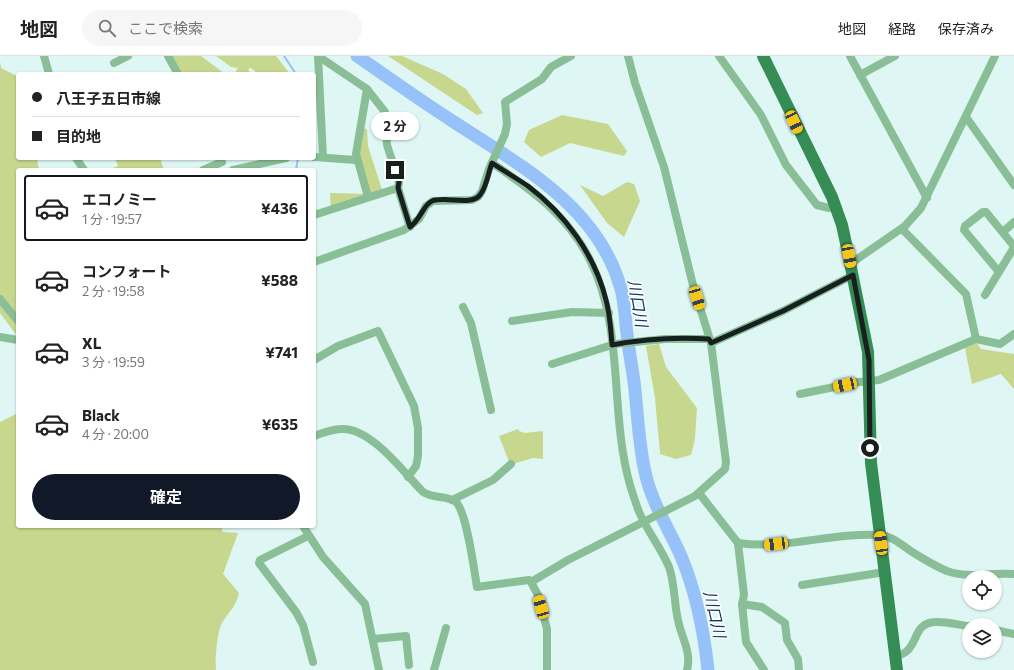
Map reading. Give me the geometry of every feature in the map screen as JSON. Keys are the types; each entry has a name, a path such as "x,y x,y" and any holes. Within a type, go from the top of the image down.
{"main road":[{"path":"763,56 835,205 842,225 852,269 868,352 870,456 897,670"}],"street":[{"path":"44,56 48,72"},
{"path":"114,63 128,56"},
{"path":"168,56 175,72"},
{"path":"318,56 367,89 385,112 386,145 399,182 398,188 410,227"},
{"path":"318,56 323,157"},
{"path":"316,261 352,250 410,227 419,220 426,206 433,201 472,200 478,197 482,191 504,137 507,124 505,102 542,79 551,67 572,56"},
{"path":"531,582 568,560 698,493 726,466 710,341 693,285 666,172 635,83 628,56"},
{"path":"719,56 761,115 786,165 817,205 829,208 835,205"},
{"path":"850,56 927,198"},
{"path":"860,75 895,56"},
{"path":"552,364 613,345 666,339 710,341 783,311 852,269 902,229 912,219 927,198 994,56"},
{"path":"367,89 361,117 356,160 368,197"},
{"path":"966,117 1014,185"},
{"path":"316,157 356,160"},
{"path":"207,168 221,160"},
{"path":"242,168 277,160"},
{"path":"493,162 540,196 570,228 585,249 606,298 613,345 625,462 630,485 640,514 647,520 672,577 678,621 689,659 687,670"},
{"path":"316,214 398,188"},
{"path":"985,295 999,272 1013,249 1013,245 986,212 983,212 964,230 999,272"},
{"path":"1003,232 1014,222"},
{"path":"902,229 966,294 976,340"},
{"path":"0,299 16,319"},
{"path":"463,307 471,323 491,410"},
{"path":"512,321 572,312 609,313"},
{"path":"316,359 338,346 378,331 403,380 414,406 418,428 418,456 416,466 408,477"},
{"path":"800,394 879,380 976,340 1000,344 1014,334"},
{"path":"0,337 16,340"},
{"path":"316,435 342,429 366,437 376,443 427,495 452,500 458,506 466,529 477,587 529,580 531,582 539,597 548,629 547,670"},
{"path":"452,500 493,480 511,464"},
{"path":"698,493 738,543 744,595 742,604 746,642 764,670"},
{"path":"304,528 323,557 365,604 379,670"},
{"path":"738,543 766,545 817,539 880,535 892,538 917,555 949,571 962,574 1014,574"},
{"path":"308,536 260,560 259,563 303,625 312,662"},
{"path":"802,585 885,572"},
{"path":"742,604 762,606 785,623 787,640 798,659 799,670"},
{"path":"896,657 909,650 919,628 926,624 935,622 962,625"},
{"path":"434,670 446,628"},
{"path":"1002,631 1014,634"},
{"path":"373,639 406,636 409,665"}],"green space":[{"path":"172,56 201,56 222,72 180,72"},
{"path":"216,56 276,56 288,72 256,72 251,68 248,69 250,72 235,72 238,68 231,67"},
{"path":"388,56 402,56 443,74 466,89 483,113 477,115"},
{"path":"0,61 1,68 16,76 16,160 37,160 39,168 16,168 16,334 0,313"},
{"path":"562,115 608,124 627,151 624,156 570,143 541,157 524,142 529,130"},
{"path":"360,128 367,129 368,146 383,193 331,210 330,193 367,194 356,160"},
{"path":"116,160 161,160 163,168 113,168 118,166"},
{"path":"627,182 634,184 640,201 624,237 607,223 580,185 603,196"},
{"path":"977,343 981,349 1014,354 1014,389 1001,374 972,384 965,348"},
{"path":"659,344 666,367 697,408 695,439 691,455 676,459 660,454 655,398 646,346"},
{"path":"16,414 16,528 222,528 223,532 238,533 223,574 239,593 234,605 220,627 217,646 216,670 0,670 0,422"},
{"path":"518,429 519,431 525,433 543,431 543,459 533,458 513,464 509,462 499,436"}],"waterway":[{"path":"284,56 295,72"},
{"name":"川口川","path":"357,56 429,106 530,172 554,191 576,211 595,234 610,260 621,289 623,300 635,390 640,444 646,476 653,497 681,556 691,584 702,627 708,670"},
{"path":"296,168 298,160"}],"route":[{"path":"395,170 399,182 398,188 410,227 419,220 426,206 433,201 472,200 478,197 482,191 492,163 528,186 557,212 585,249 606,298 612,345 666,339 696,338 709,339 711,343 783,311 853,275 869,360 870,448"}]}
